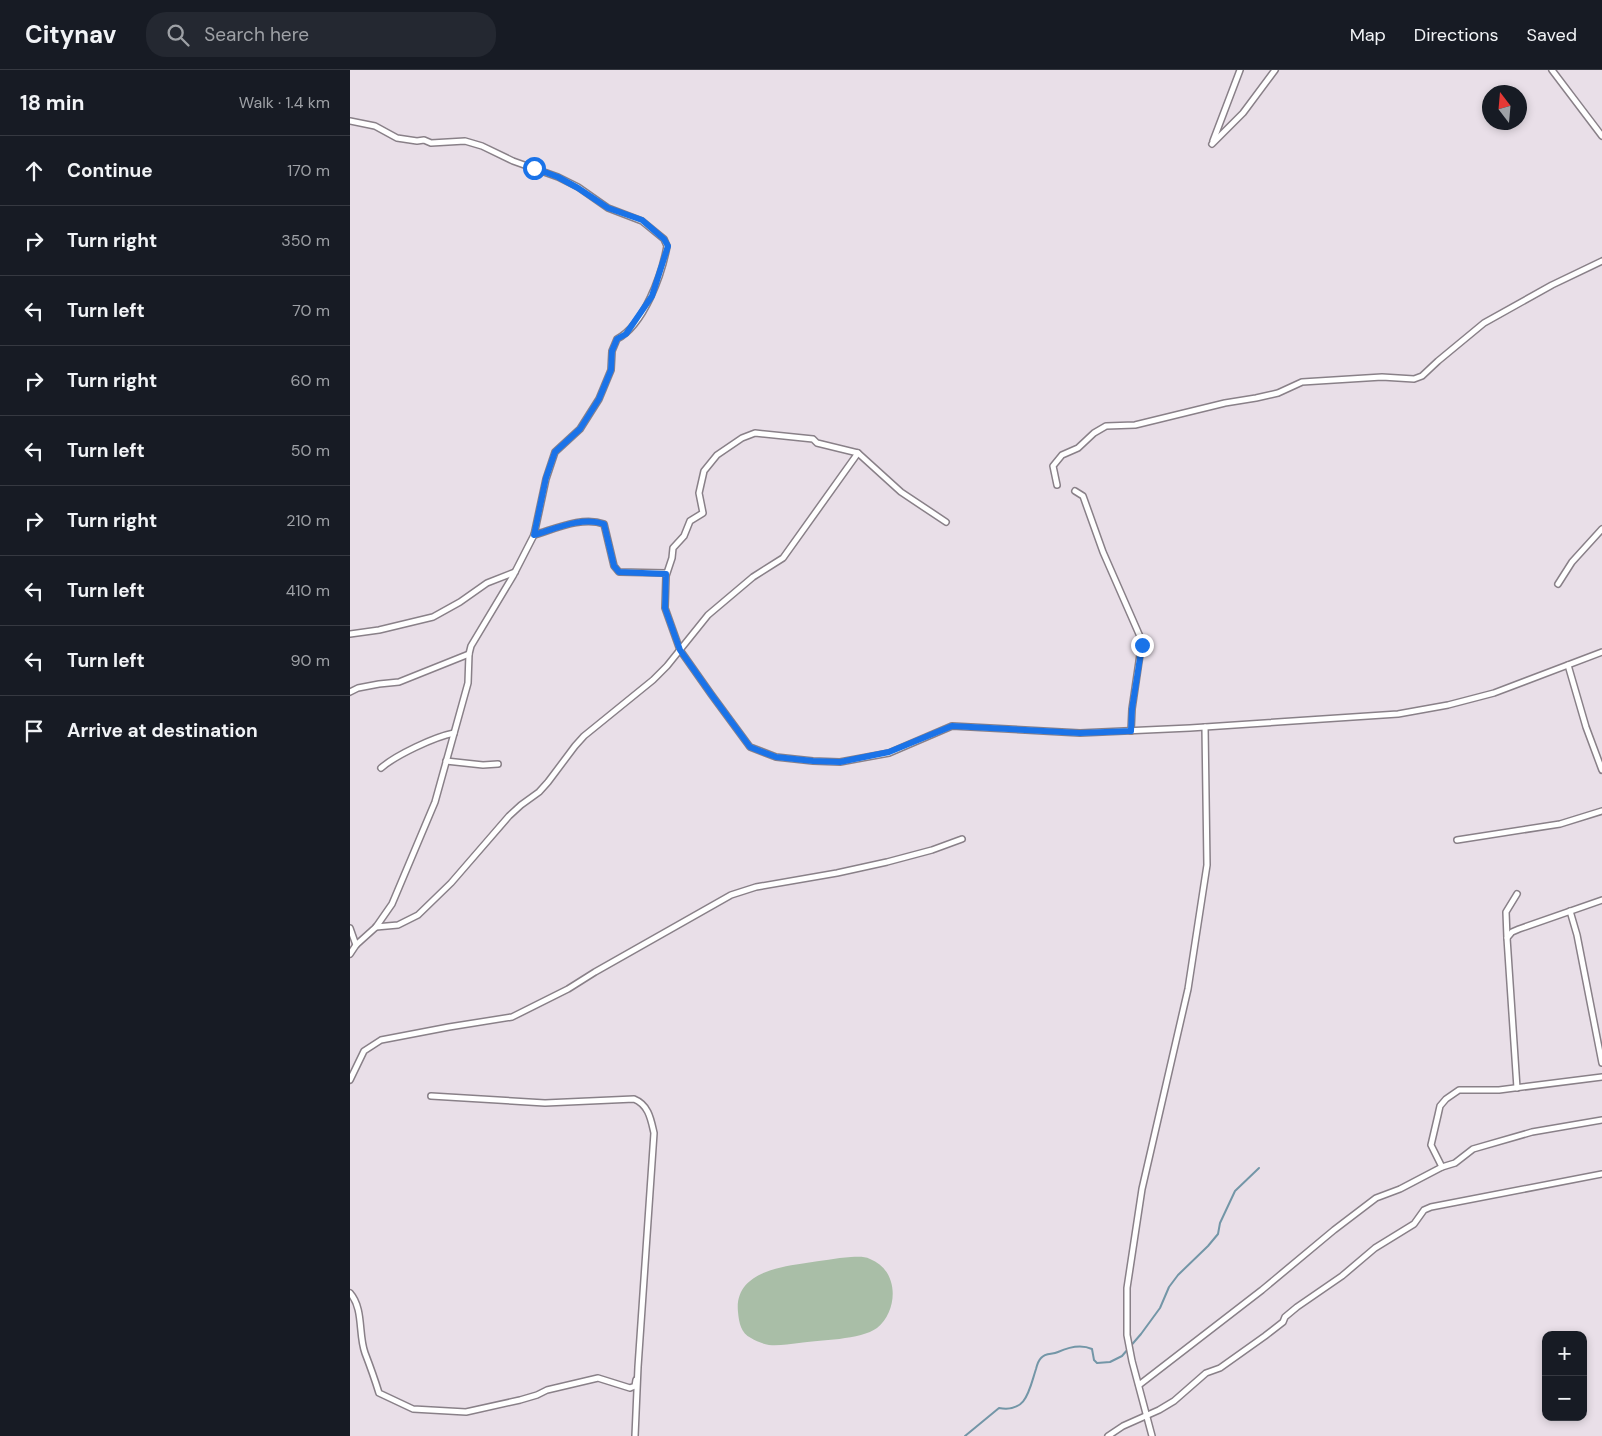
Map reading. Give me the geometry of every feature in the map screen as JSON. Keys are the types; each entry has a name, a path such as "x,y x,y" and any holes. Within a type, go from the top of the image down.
{"street":[{"path":"1240,70 1212,144 1243,113 1275,70"},
{"path":"1552,70 1602,136"},
{"path":"350,121 375,126 397,138 417,141 424,140 431,143 465,141 482,146 513,161 558,177 608,208 642,220 667,243 652,296 626,334 617,339 612,351 611,370 599,399 580,429 555,452 546,478 534,535 515,572 471,646 468,654 468,683 435,802 392,904 376,927 356,945 350,954"},
{"path":"1057,485 1054,463 1062,455 1078,448 1094,433 1106,426 1135,425 1225,403 1256,398 1278,393 1302,382 1382,377 1414,379 1422,376 1484,323 1552,285 1602,261"},
{"path":"946,522 902,492 858,453 817,443 813,439 755,433 742,438 717,455 704,471 699,493 703,513 690,520 684,536 675,544 666,574 665,608 680,650 750,747 776,757 840,762 889,752 952,726 1080,733 1398,714 1448,705 1494,693 1602,652"},
{"path":"376,927 398,925 418,915 451,883 509,816 539,792 580,740 654,680 708,615 753,577 783,558 858,453"},
{"path":"1075,490 1083,496 1103,552 1142,641 1132,709 1131,731"},
{"path":"534,535 584,521 596,521 604,524 614,566 619,572 666,574"},
{"path":"1558,584 1572,562 1601,532"},
{"path":"350,634 379,630 433,617 460,602 487,583 515,572"},
{"path":"350,692 358,688 399,682 468,654"},
{"path":"1568,665 1586,727 1602,770"},
{"path":"1152,1436 1132,1362 1126,1288 1142,1189 1188,989 1207,865 1205,727"},
{"path":"381,768 388,761 406,751 444,735 454,733"},
{"path":"446,761 483,765 498,764"},
{"path":"1457,840 1560,824 1602,811"},
{"path":"350,1080 364,1051 381,1040 512,1017 568,990 636,948 731,895 756,887 887,862 932,850 962,839"},
{"path":"1516,1088 1506,912 1517,894"},
{"path":"1507,938 1512,932 1602,900"},
{"path":"1570,911 1577,935 1602,1063"},
{"path":"350,928 356,945"},
{"path":"1442,1167 1431,1144 1440,1106 1459,1090 1499,1090 1602,1077"},
{"path":"431,1096 545,1103 634,1099 645,1106 654,1133 635,1436"},
{"path":"1139,1385 1262,1290 1376,1198 1400,1190 1455,1162 1473,1149 1532,1132 1602,1120"},
{"path":"1108,1436 1123,1426 1174,1401 1206,1373 1220,1368 1265,1336 1283,1322 1285,1317 1297,1307 1342,1276 1375,1248 1414,1224 1424,1210 1431,1206 1602,1174"},
{"path":"350,1293 357,1306 364,1352 379,1393 413,1409 466,1412 520,1400 547,1390 598,1378 630,1388 635,1386 638,1367"}],"green space":[{"path":"851,1257 865,1257 880,1264 891,1281 892,1301 884,1320 877,1328 851,1337 776,1345 767,1345 757,1341 748,1336 743,1330 738,1316 739,1299 743,1289 750,1281 771,1270 783,1267"}],"waterway":[{"path":"965,1436 999,1408 1008,1409 1016,1407 1021,1403 1029,1392 1038,1362 1045,1355 1079,1346 1092,1349 1094,1360 1097,1363 1110,1362 1122,1356 1160,1308 1169,1287 1178,1275 1218,1234 1220,1223 1235,1191 1259,1168"}],"route":[{"path":"534,168 558,177 608,208 642,220 664,239 668,246 652,296 626,334 617,339 612,351 611,370 599,399 580,429 555,452 546,478 534,535 584,521 596,521 604,524 614,566 619,572 666,574 665,608 680,650 750,747 776,757 840,762 889,752 952,726 1080,733 1131,731 1132,709 1142,645"}]}
